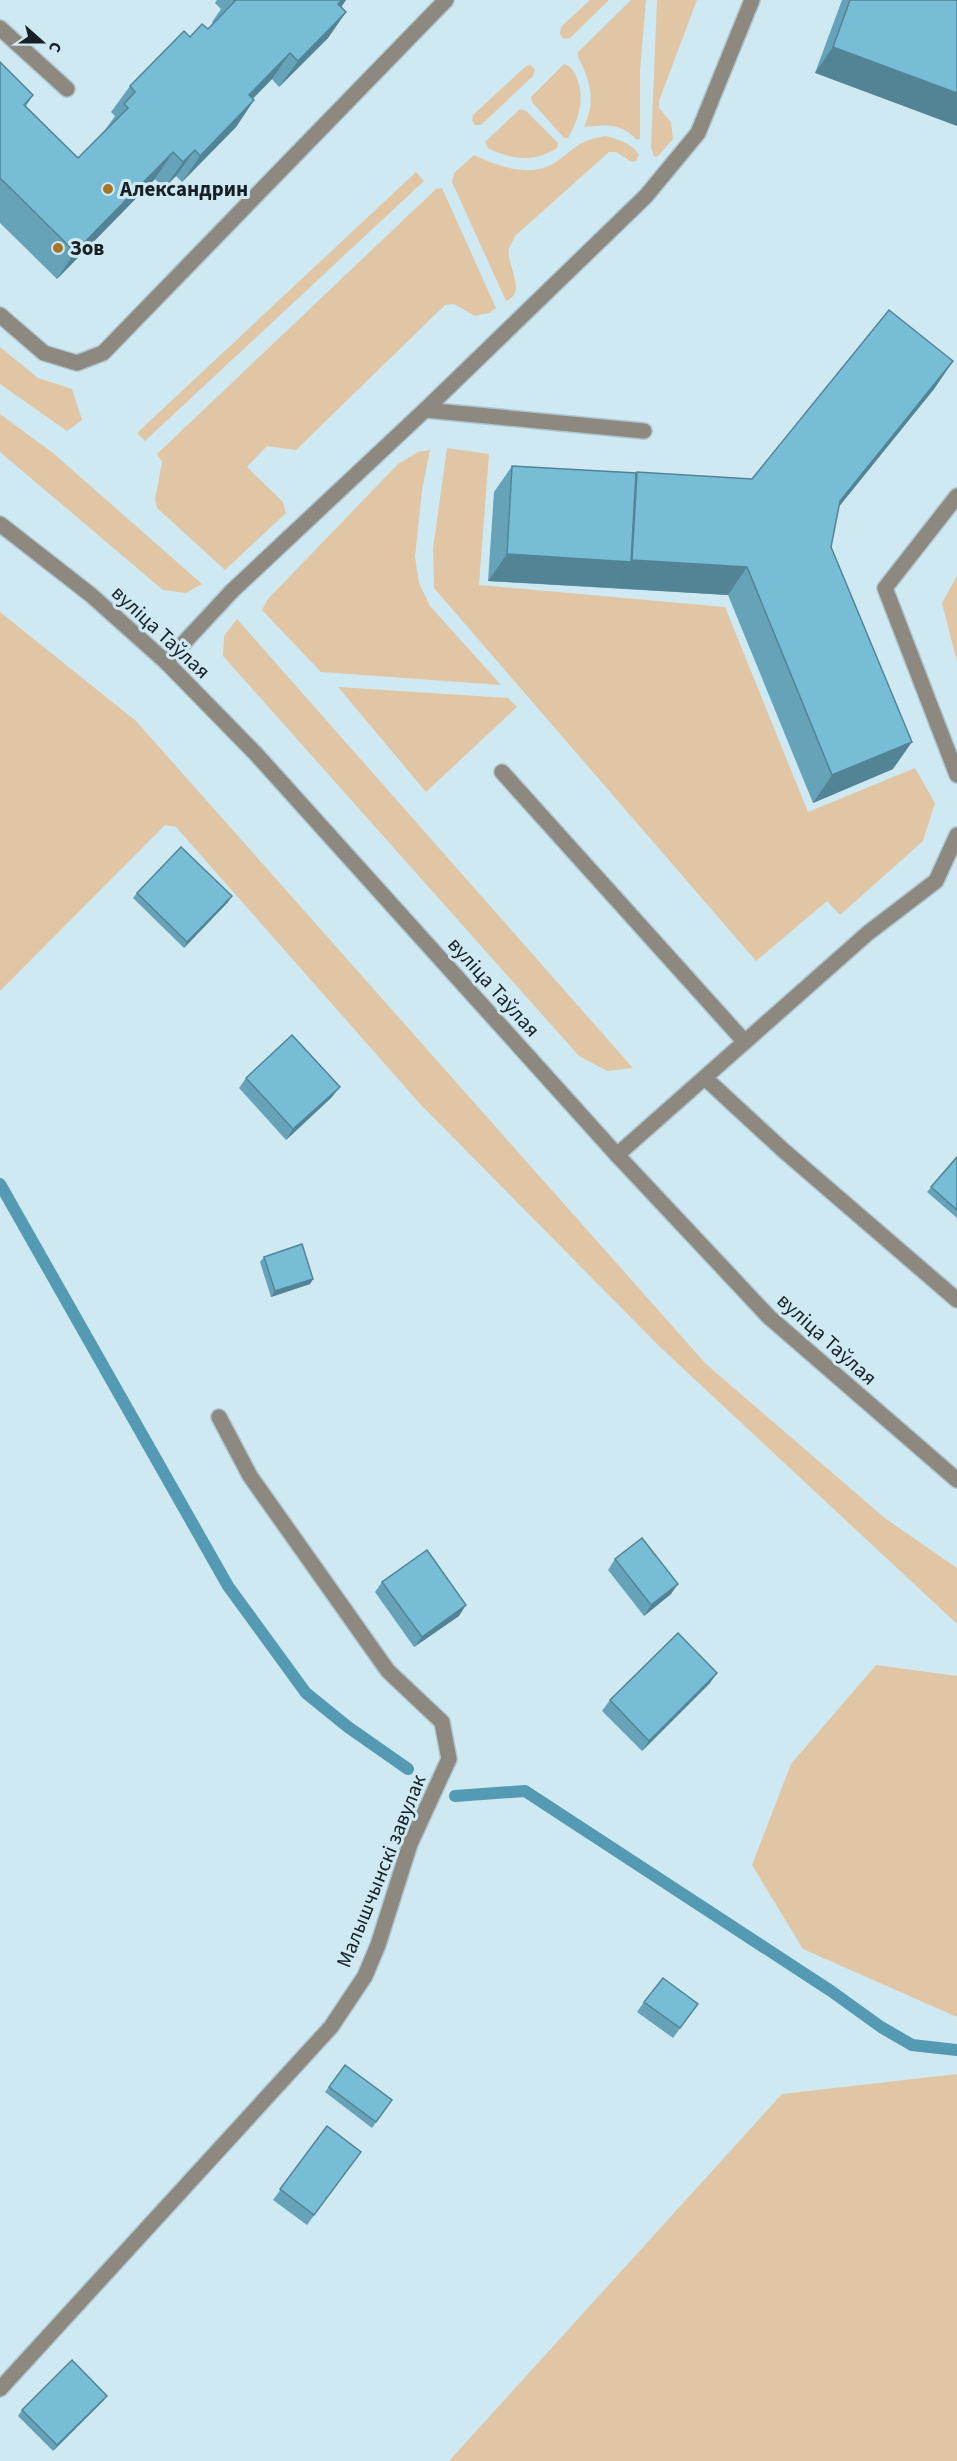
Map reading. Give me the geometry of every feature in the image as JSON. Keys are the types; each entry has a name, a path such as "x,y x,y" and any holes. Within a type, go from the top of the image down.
{"street":[{"path":"0,315 44,353 77,363 103,353 446,0"},
{"path":"166,662 232,591 646,196 698,133 752,0"},
{"path":"0,28 67,89"},
{"path":"424,410 644,431"},
{"path":"957,496 885,588 957,775"},
{"name":"вуліца Таўлая","path":"0,524 91,595 166,662 256,754 617,1155 770,1317 957,1480"},
{"path":"502,772 744,1041"},
{"path":"617,1155 868,933 936,881 957,835"},
{"path":"705,1078 783,1150 957,1300"},
{"name":"Малышчынскі завулак","path":"0,2389 331,2027 365,1976 378,1945 411,1844 450,1759 442,1722 387,1671 250,1476 219,1417"}],"shaded area":[{"path":"590,0 609,0 570,38 563,39 560,34 561,27"},
{"path":"631,0 646,0 640,71 640,139 637,140 619,127 606,125 584,127 591,100 589,83 578,57 578,52"},
{"path":"657,0 697,0 659,101 659,108 671,122 673,139 658,156 654,157 651,147"},
{"path":"564,64 575,73 581,94 578,116 568,138 564,138 532,102 531,97"},
{"path":"530,65 535,69 533,76 481,125 475,125 472,121 473,115 526,66"},
{"path":"520,109 526,111 558,143 557,148 540,156 523,158 488,148 485,142"},
{"path":"606,136 620,140 633,148 639,155 636,161 632,162 616,152 609,152 515,236 509,249 509,255 516,285 512,297 506,301 452,182 454,173 474,155 506,167 539,169 560,159 585,141"},
{"path":"416,172 424,181 145,441 137,433"},
{"path":"442,188 496,308 489,313 475,316 454,304 445,305 296,450 267,446 247,467 283,502 286,513 225,570 157,508 155,499 162,462 157,454 436,189"},
{"path":"0,347 38,378 72,389 82,420 67,431 0,384"},
{"path":"0,414 53,453 202,584 186,593 163,590 0,452"},
{"path":"447,448 489,454 479,585 725,607 808,812 915,768 935,803 923,841 840,915 827,901 756,961 434,588 433,549"},
{"path":"430,450 422,490 415,557 419,583 430,606 501,685 321,672 262,610 268,599 398,464 418,452"},
{"path":"957,576 957,662 942,603"},
{"path":"0,612 136,721 706,1364 886,1519 957,1568 957,1624 660,1347 421,1105 176,827 165,825 0,991"},
{"path":"237,619 633,1068 607,1071 579,1056 223,656 224,636"},
{"path":"338,687 508,698 517,707 426,792"},
{"path":"876,1665 957,1676 957,2017 803,1949 752,1865 791,1764"},
{"path":"957,2074 957,2461 449,2461 782,2094"}],"building":[{"path":"234,0 342,0 338,4 346,12 298,61 290,53 249,95 254,100 200,156 195,150 183,162 173,152 75,252 0,178 0,62 33,95 24,105 78,158 128,108 124,104 135,92 130,86 184,31 190,37 202,24 208,29"},
{"path":"850,0 957,0 957,93 833,47"},
{"path":"889,310 953,361 840,501 831,547 912,742 832,775 747,567 632,560 637,472 752,479"},
{"path":"512,466 636,473 631,562 507,554"},
{"path":"181,847 232,896 187,942 137,893"},
{"path":"292,1035 340,1087 293,1129 246,1078"},
{"path":"957,1157 957,1210 931,1187"},
{"path":"302,1244 313,1279 275,1291 264,1257"},
{"path":"642,1538 678,1584 651,1605 615,1559"},
{"path":"427,1550 466,1605 422,1637 382,1582"},
{"path":"678,1633 717,1673 649,1741 610,1700"},
{"path":"663,1978 698,2004 680,2028 644,2002"},
{"path":"345,2065 392,2100 376,2122 329,2087"},
{"path":"327,2126 361,2152 314,2215 280,2189"},
{"path":"72,2360 107,2396 57,2445 22,2410"}],"waterway":[{"path":"0,1184 228,1586 306,1693 348,1727 408,1769"},
{"path":"455,1796 525,1791 831,1991 881,2027 912,2045 957,2050"}],"place":[{"name":"Александрин","path":"108,189"},
{"name":"Зов","path":"58,248"}]}
